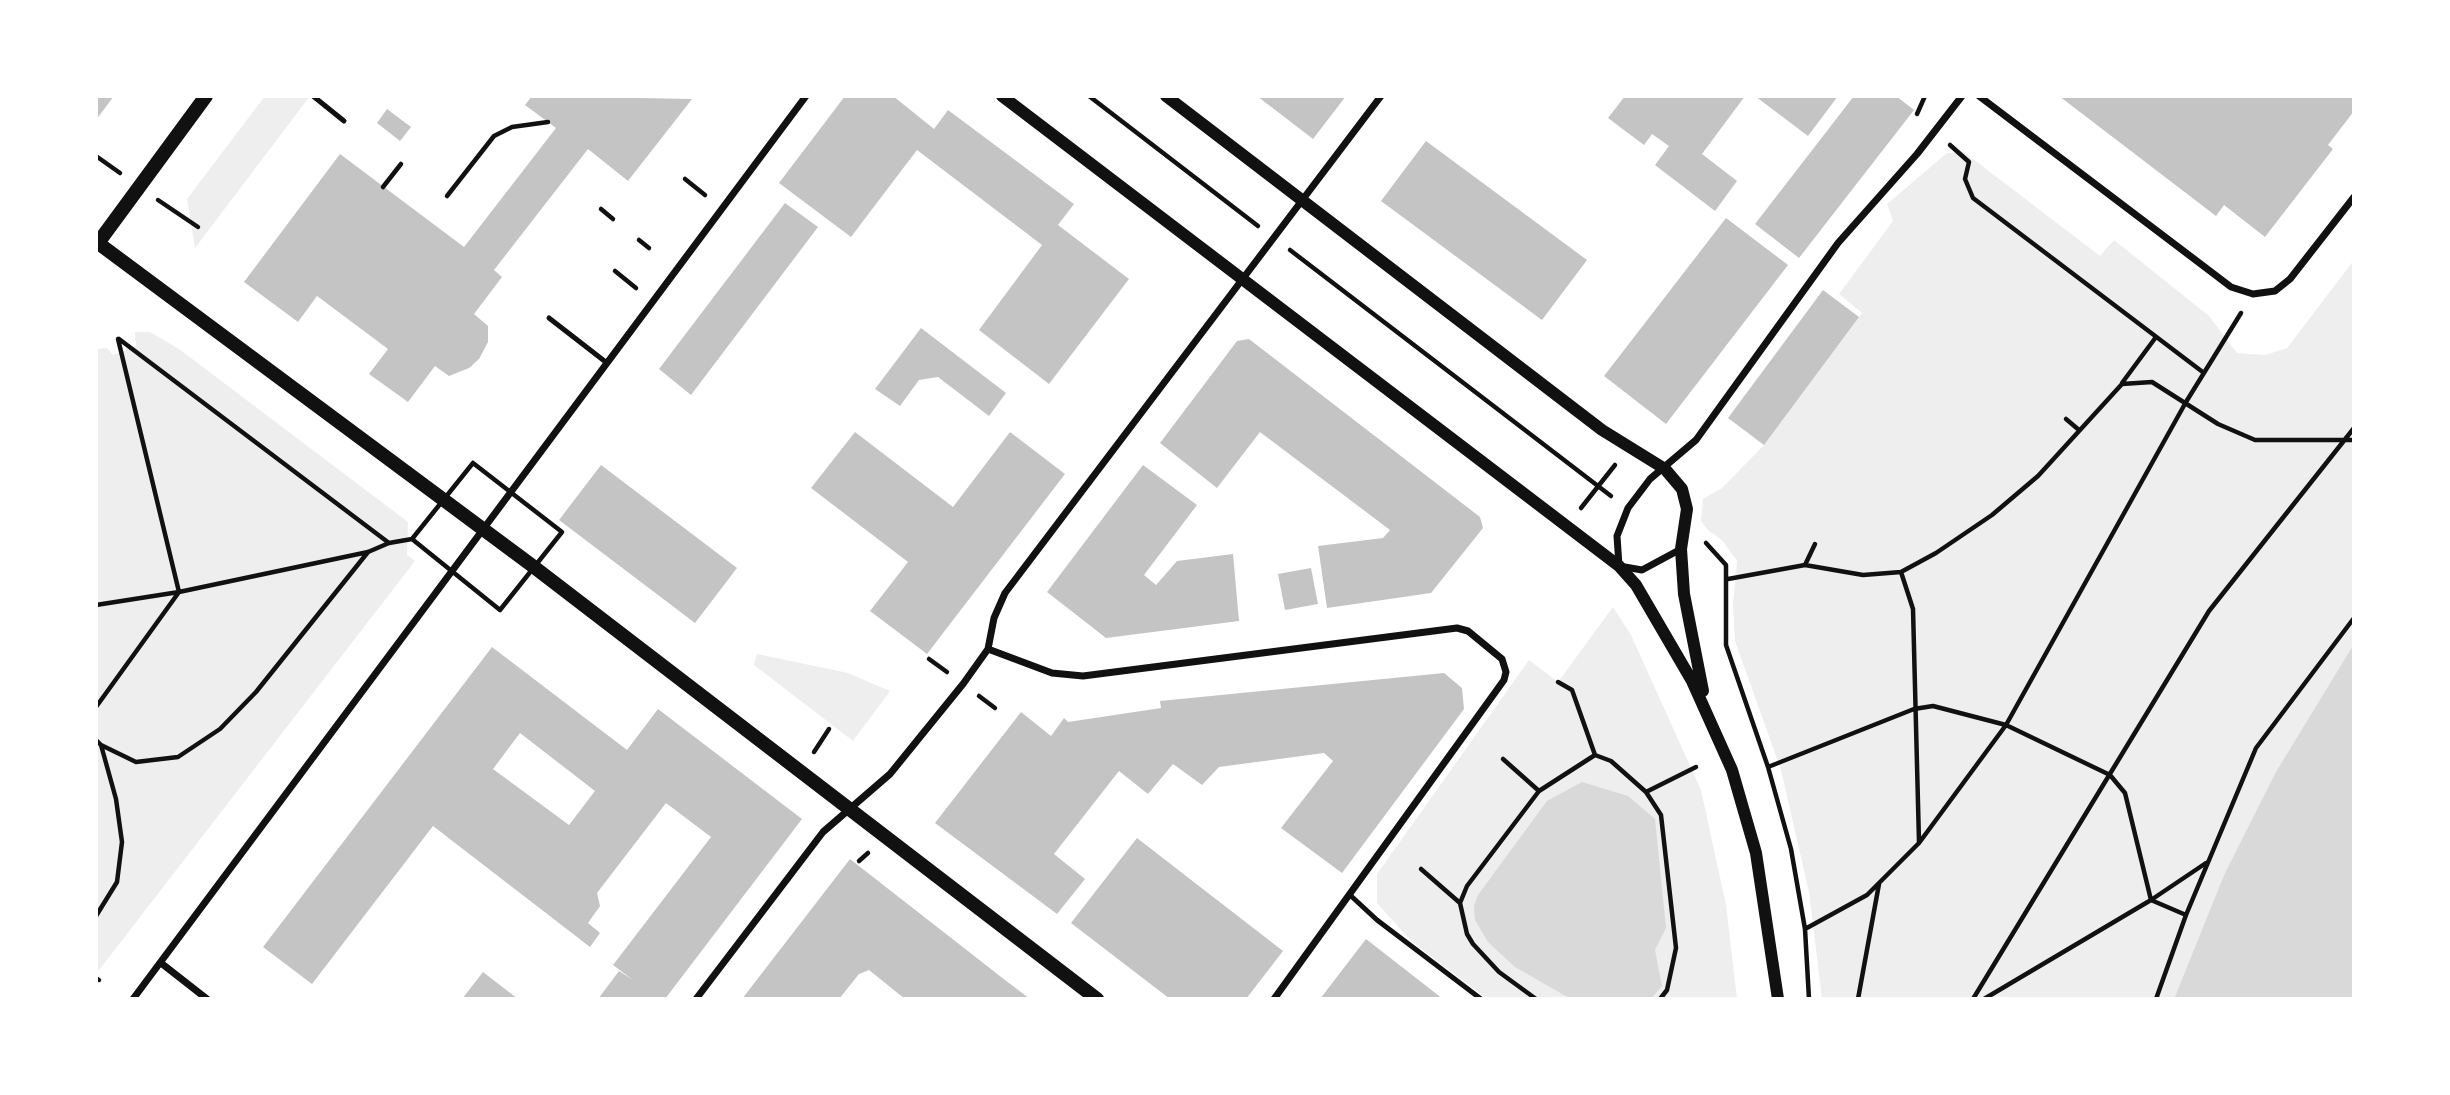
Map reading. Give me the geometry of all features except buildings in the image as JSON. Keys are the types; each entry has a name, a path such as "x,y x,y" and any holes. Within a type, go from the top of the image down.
{"main road":[{"path":"206,96 97,244 482,528 1097,999"}],"street":[{"path":"134,999 806,96"},
{"path":"1002,96 1567,525 1619,566 1636,585 1706,705 1740,794 1756,853 1778,999"},
{"path":"1166,96 1602,430 1665,469 1682,489 1686,509 1681,549 1684,594 1706,705"},
{"path":"696,999 823,832 890,774 988,649 994,618 1005,593 1381,96"},
{"path":"1619,566 1617,536 1628,508 1650,479 1696,440 1838,243 1917,154 1962,96"},
{"path":"1979,96 2231,287 2253,295 2275,291 2290,279 2354,197"},
{"path":"1619,566 1642,570 1681,549"},
{"path":"988,649 1052,673 1083,676 1457,628 1468,631 1502,659 1506,672 1504,680 1274,999"},
{"path":"161,963 206,999"}],"lane":[{"path":"313,96 344,121"},
{"path":"549,318 607,363"},
{"path":"1350,895 1377,920 1481,999"}],"path":[{"path":"1089,96 1628,508"},
{"path":"1920,103 1925,96"},
{"path":"447,196 494,136 512,127 548,122"},
{"path":"1969,162 1965,179 1973,198 2204,373"},
{"path":"383,187 401,164"},
{"path":"601,209 613,219"},
{"path":"639,240 649,248"},
{"path":"1805,929 1867,895 1919,843 2006,725 2098,565 2186,402 2232,327"},
{"path":"1728,579 1805,565 1863,575 1901,572 1936,553 1992,515 2038,476 2122,384 2156,337"},
{"path":"96,707 179,592 118,339 389,543"},
{"path":"2122,384 2152,382 2217,424 2255,440 2354,440"},
{"path":"2066,419 2079,430"},
{"path":"1973,999 2209,611 2341,441 2354,428"},
{"path":"1567,525 1629,446"},
{"path":"1684,530 1706,543 1726,565 1726,645 1768,767 1791,849 1805,929 1809,999"},
{"path":"96,606 179,592 368,552 389,543 412,539"},
{"path":"1805,565 1815,544"},
{"path":"96,740 136,762 178,757 220,729 256,692 368,552"},
{"path":"1901,572 1913,609 1919,843"},
{"path":"2156,999 2186,915 2256,748 2354,618"},
{"path":"1558,682 1572,690 1595,755 1611,761 1646,792 1661,815 1676,947 1667,989 1660,999"},
{"path":"1768,767 1914,709 1933,706 2006,725 2110,775 2125,793 2151,900"},
{"path":"96,916 117,882 122,842 116,799 101,745"},
{"path":"1536,999 1499,972 1473,944 1467,934 1460,903 1467,886 1539,791 1595,755"},
{"path":"1503,759 1539,791"},
{"path":"1646,792 1696,767"},
{"path":"1984,999 2151,900 2208,861"},
{"path":"1421,869 1460,903"},
{"path":"1858,999 1879,883"},
{"path":"2151,900 2186,915"}],"shaded area":[{"path":"265,96 310,96 195,248 187,199"},
{"path":"1964,152 2100,256 2114,240 2209,316 2237,353 2265,355 2287,348 2354,260 2354,644 2224,875 2174,999 1822,999 1809,892 1781,770 1735,641 1733,605 1737,561 1722,540 1701,521 1703,499 1722,488 1764,445 1862,313 1839,294 1893,221 1887,204 1947,153"},
{"path":"135,332 150,332 179,349 408,522 407,555 415,561 96,974 96,349 107,348 113,355 136,346"},
{"path":"1613,607 1631,635 1701,790 1726,905 1737,999 1487,999 1411,941 1377,903 1377,874 1529,660 1558,682"},
{"path":"2354,644 2354,999 2174,999 2224,875 2276,772"},
{"path":"757,654 848,673 890,691 853,741 754,665"},
{"path":"1582,782 1628,796 1655,819 1666,928 1655,950 1662,986 1651,999 1571,999 1515,967 1488,942 1475,920 1474,906 1478,895 1547,801"}]}
